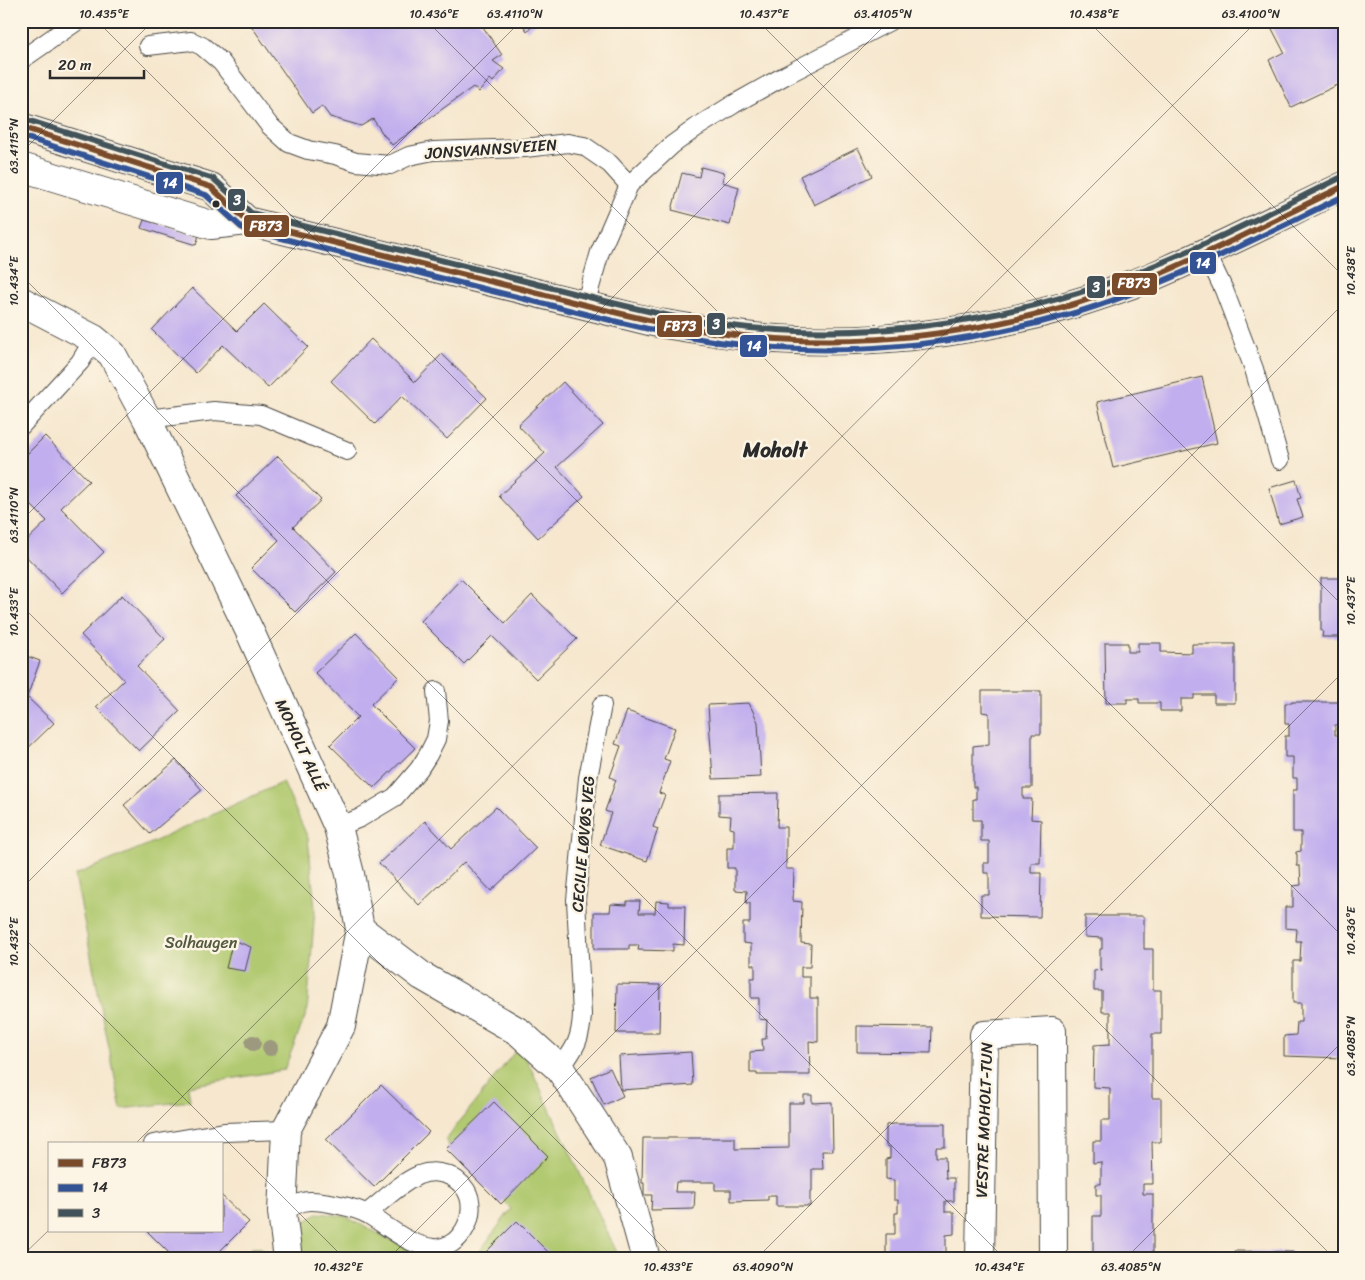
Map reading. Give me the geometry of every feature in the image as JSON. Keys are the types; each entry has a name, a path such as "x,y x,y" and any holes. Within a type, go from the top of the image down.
{"street":[{"path":"21,127 210,186 247,222"},
{"path":"21,167 211,225 247,222 653,322 714,333 776,339 838,340 880,339 962,330 1026,317 1087,300 1148,278 1344,186"},
{"name":"MOHOLT ALLÉ","path":"21,301 94,339 112,354 147,419 251,634 338,827 350,874 360,929 342,1026 286,1130 282,1212 288,1259"},
{"path":"360,929 422,976 519,1032 560,1069 618,1158 646,1259"},
{"name":"VESTRE MOHOLT-TUN","path":"980,1259 984,1035 1052,1031 1053,1259"}],"lane":[{"path":"21,60 78,21"},
{"path":"585,305 600,252 629,185 672,145 705,122 793,71 890,21"},
{"name":"JONSVANNSVEIEN","path":"148,46 190,41 202,46 220,62 269,125 289,143 308,150 335,154 356,162 390,165 409,156 433,151 525,148 568,142 584,146 610,164 629,185"},
{"path":"1206,252 1224,290 1254,369 1280,460"},
{"path":"21,426 80,362 94,339"},
{"path":"147,419 214,411 261,415 347,451"},
{"path":"338,827 360,818 395,797 419,768 436,739 439,721 436,692"},
{"name":"CECILIE LØVØS VEG","path":"560,1069 576,1047 582,1029 576,900 588,778 602,705"},
{"path":"165,1142 224,1132 286,1130"},
{"path":"282,1212 304,1202 329,1202 367,1213 406,1238 422,1246 435,1248 448,1245 467,1226 471,1214 471,1202 462,1185 456,1179 445,1173 428,1173 420,1175 403,1185 367,1213"}],"green space":[{"name":"Solhaugen","path":"283,782 308,838 315,908 307,1012 284,1070 188,1086 190,1101 121,1109 75,875 147,845"},
{"path":"520,1045 620,1259 474,1259 511,1209 449,1147 446,1139"},
{"path":"319,1213 344,1216 428,1259 296,1259 297,1227"},
{"path":"252,1248 261,1248 273,1256 273,1259 239,1259"}],"building":[{"path":"248,21 479,21 502,55 493,61 504,69 493,82 490,79 479,92 473,87 392,145 373,119 361,126 330,117 322,106 312,113"},
{"path":"520,21 539,21 527,31"},
{"path":"1268,21 1344,21 1344,82 1291,107 1269,60 1284,52"},
{"path":"858,148 872,176 814,205 800,176"},
{"path":"701,167 724,173 722,182 739,187 730,225 672,210 682,173 699,177"},
{"path":"144,220 199,235 196,245 141,228"},
{"path":"192,288 237,331 264,304 308,347 268,388 223,345 196,373 152,330"},
{"path":"371,339 415,382 442,354 487,398 447,439 402,396 375,424 331,381"},
{"path":"1202,377 1217,443 1113,468 1097,402"},
{"path":"563,382 603,425 557,467 584,496 538,538 499,496 545,453 518,425"},
{"path":"45,436 89,481 61,508 104,552 62,593 21,551 21,546 47,521 21,495 21,460"},
{"path":"278,456 321,500 293,527 336,572 295,612 251,568 279,540 236,496"},
{"path":"1296,480 1301,498 1297,499 1303,517 1279,524 1269,488"},
{"path":"1321,578 1344,578 1344,637 1322,637"},
{"path":"461,579 505,623 532,595 577,639 536,679 492,636 464,664 421,621"},
{"path":"122,595 165,639 137,666 180,711 139,751 96,707 124,680 81,635"},
{"path":"356,633 399,677 371,704 415,748 374,788 330,745 358,717 315,673"},
{"path":"1105,643 1128,643 1128,652 1138,652 1138,643 1161,643 1161,652 1192,653 1192,644 1235,644 1235,703 1214,703 1214,695 1194,695 1194,699 1181,699 1181,711 1160,711 1160,703 1139,703 1139,699 1127,699 1127,703 1106,703"},
{"path":"21,654 40,661 27,697 54,723 21,755"},
{"path":"982,691 1041,691 1041,734 1032,734 1032,788 1023,788 1023,799 1032,799 1031,819 1041,820 1040,863 1031,863 1031,873 1041,873 1040,917 981,916 981,895 989,895 989,873 984,873 984,863 989,863 989,841 981,841 981,820 973,820 973,799 976,799 976,787 973,787 973,746 989,744 989,713 982,712"},
{"path":"1344,702 1344,725 1335,725 1335,735 1344,735 1344,1058 1284,1056 1284,1036 1296,1035 1297,1022 1301,1022 1301,1003 1293,1003 1293,961 1300,961 1301,941 1296,941 1297,929 1285,928 1285,907 1293,907 1293,886 1301,885 1300,866 1296,866 1296,852 1301,851 1301,832 1293,832 1293,790 1297,790 1297,778 1293,778 1293,757 1285,757 1285,736 1289,736 1289,724 1285,724 1285,703"},
{"path":"749,703 758,722 761,777 713,779 708,705"},
{"path":"627,711 675,728 664,759 670,761 659,793 665,795 653,827 658,829 647,861 600,845 611,813 605,811 616,780 610,777 621,746 615,744"},
{"path":"176,760 202,790 150,834 124,805"},
{"path":"778,793 777,827 786,827 786,869 794,869 793,901 802,902 801,943 811,944 810,967 801,967 801,977 810,977 810,998 818,998 818,1042 809,1041 810,1075 757,1075 757,1073 750,1073 750,1052 763,1051 762,1039 766,1039 767,1020 759,1019 759,998 751,998 751,978 755,978 755,965 751,965 751,944 743,943 743,923 750,923 750,903 746,903 747,891 735,890 735,868 727,868 727,848 734,848 734,829 730,828 731,816 719,815 719,794"},
{"path":"496,807 536,848 491,891 464,862 419,905 379,863 425,821 451,849"},
{"path":"627,901 640,901 639,913 655,913 656,901 669,902 669,906 685,906 684,945 673,944 673,951 638,950 639,945 629,945 629,949 594,949 594,912 610,912 611,904 627,905"},
{"path":"1085,916 1144,916 1144,949 1153,949 1153,990 1161,990 1161,1034 1152,1034 1152,1098 1161,1098 1161,1142 1152,1142 1153,1184 1143,1184 1143,1194 1153,1194 1153,1259 1093,1258 1093,1216 1101,1216 1101,1195 1096,1195 1096,1184 1101,1184 1101,1162 1093,1163 1093,1141 1101,1141 1101,1120 1110,1120 1110,1088 1093,1087 1094,1045 1110,1044 1110,1012 1102,1012 1102,991 1094,991 1094,971 1102,970 1100,969 1100,949 1102,949 1102,938 1085,937"},
{"path":"233,940 251,947 245,971 226,968"},
{"path":"617,984 660,985 659,1033 616,1033"},
{"path":"857,1026 932,1027 931,1053 857,1052"},
{"path":"691,1052 693,1085 621,1090 619,1056"},
{"path":"610,1068 623,1096 604,1105 591,1077"},
{"path":"381,1085 429,1132 374,1187 326,1140"},
{"path":"804,1095 812,1095 812,1103 832,1102 833,1151 822,1151 823,1169 812,1169 810,1206 776,1206 776,1196 768,1196 768,1200 731,1201 731,1190 715,1190 715,1182 676,1182 675,1192 695,1192 694,1209 651,1210 652,1195 644,1195 644,1183 642,1183 643,1138 735,1138 735,1149 789,1148 789,1103 804,1103"},
{"path":"494,1102 548,1156 501,1204 446,1149"},
{"path":"945,1124 945,1147 936,1147 936,1157 945,1157 946,1178 954,1178 954,1201 945,1201 945,1212 954,1212 954,1234 946,1235 946,1256 944,1256 944,1259 898,1259 898,1256 886,1255 886,1234 895,1234 895,1213 898,1213 898,1200 894,1200 894,1180 886,1179 886,1159 890,1158 890,1147 886,1146 886,1125"},
{"path":"222,1196 249,1222 212,1259 175,1259 148,1232 222,1232"},
{"path":"517,1221 555,1259 479,1259"},
{"path":"1234,1251 1293,1252 1293,1259 1234,1259"}],"transit line":[{"name":"3","path":"24,119 214,179 251,213 685,319 747,328 778,330 851,331 922,326 994,314 1064,297 1135,273 1205,244 1340,178"},
{"name":"FB73","path":"21,127 211,187 247,221 653,321 714,332 777,339 851,340 926,335 962,330 1035,315 1081,302 1172,269 1344,186"},
{"name":"14","path":"21,136 206,195 245,229 651,330 713,341 776,348 850,349 925,343 998,332 1071,314 1106,303 1175,276 1344,196"}],"district":[{"name":"Moholt","path":"775,450"}]}
